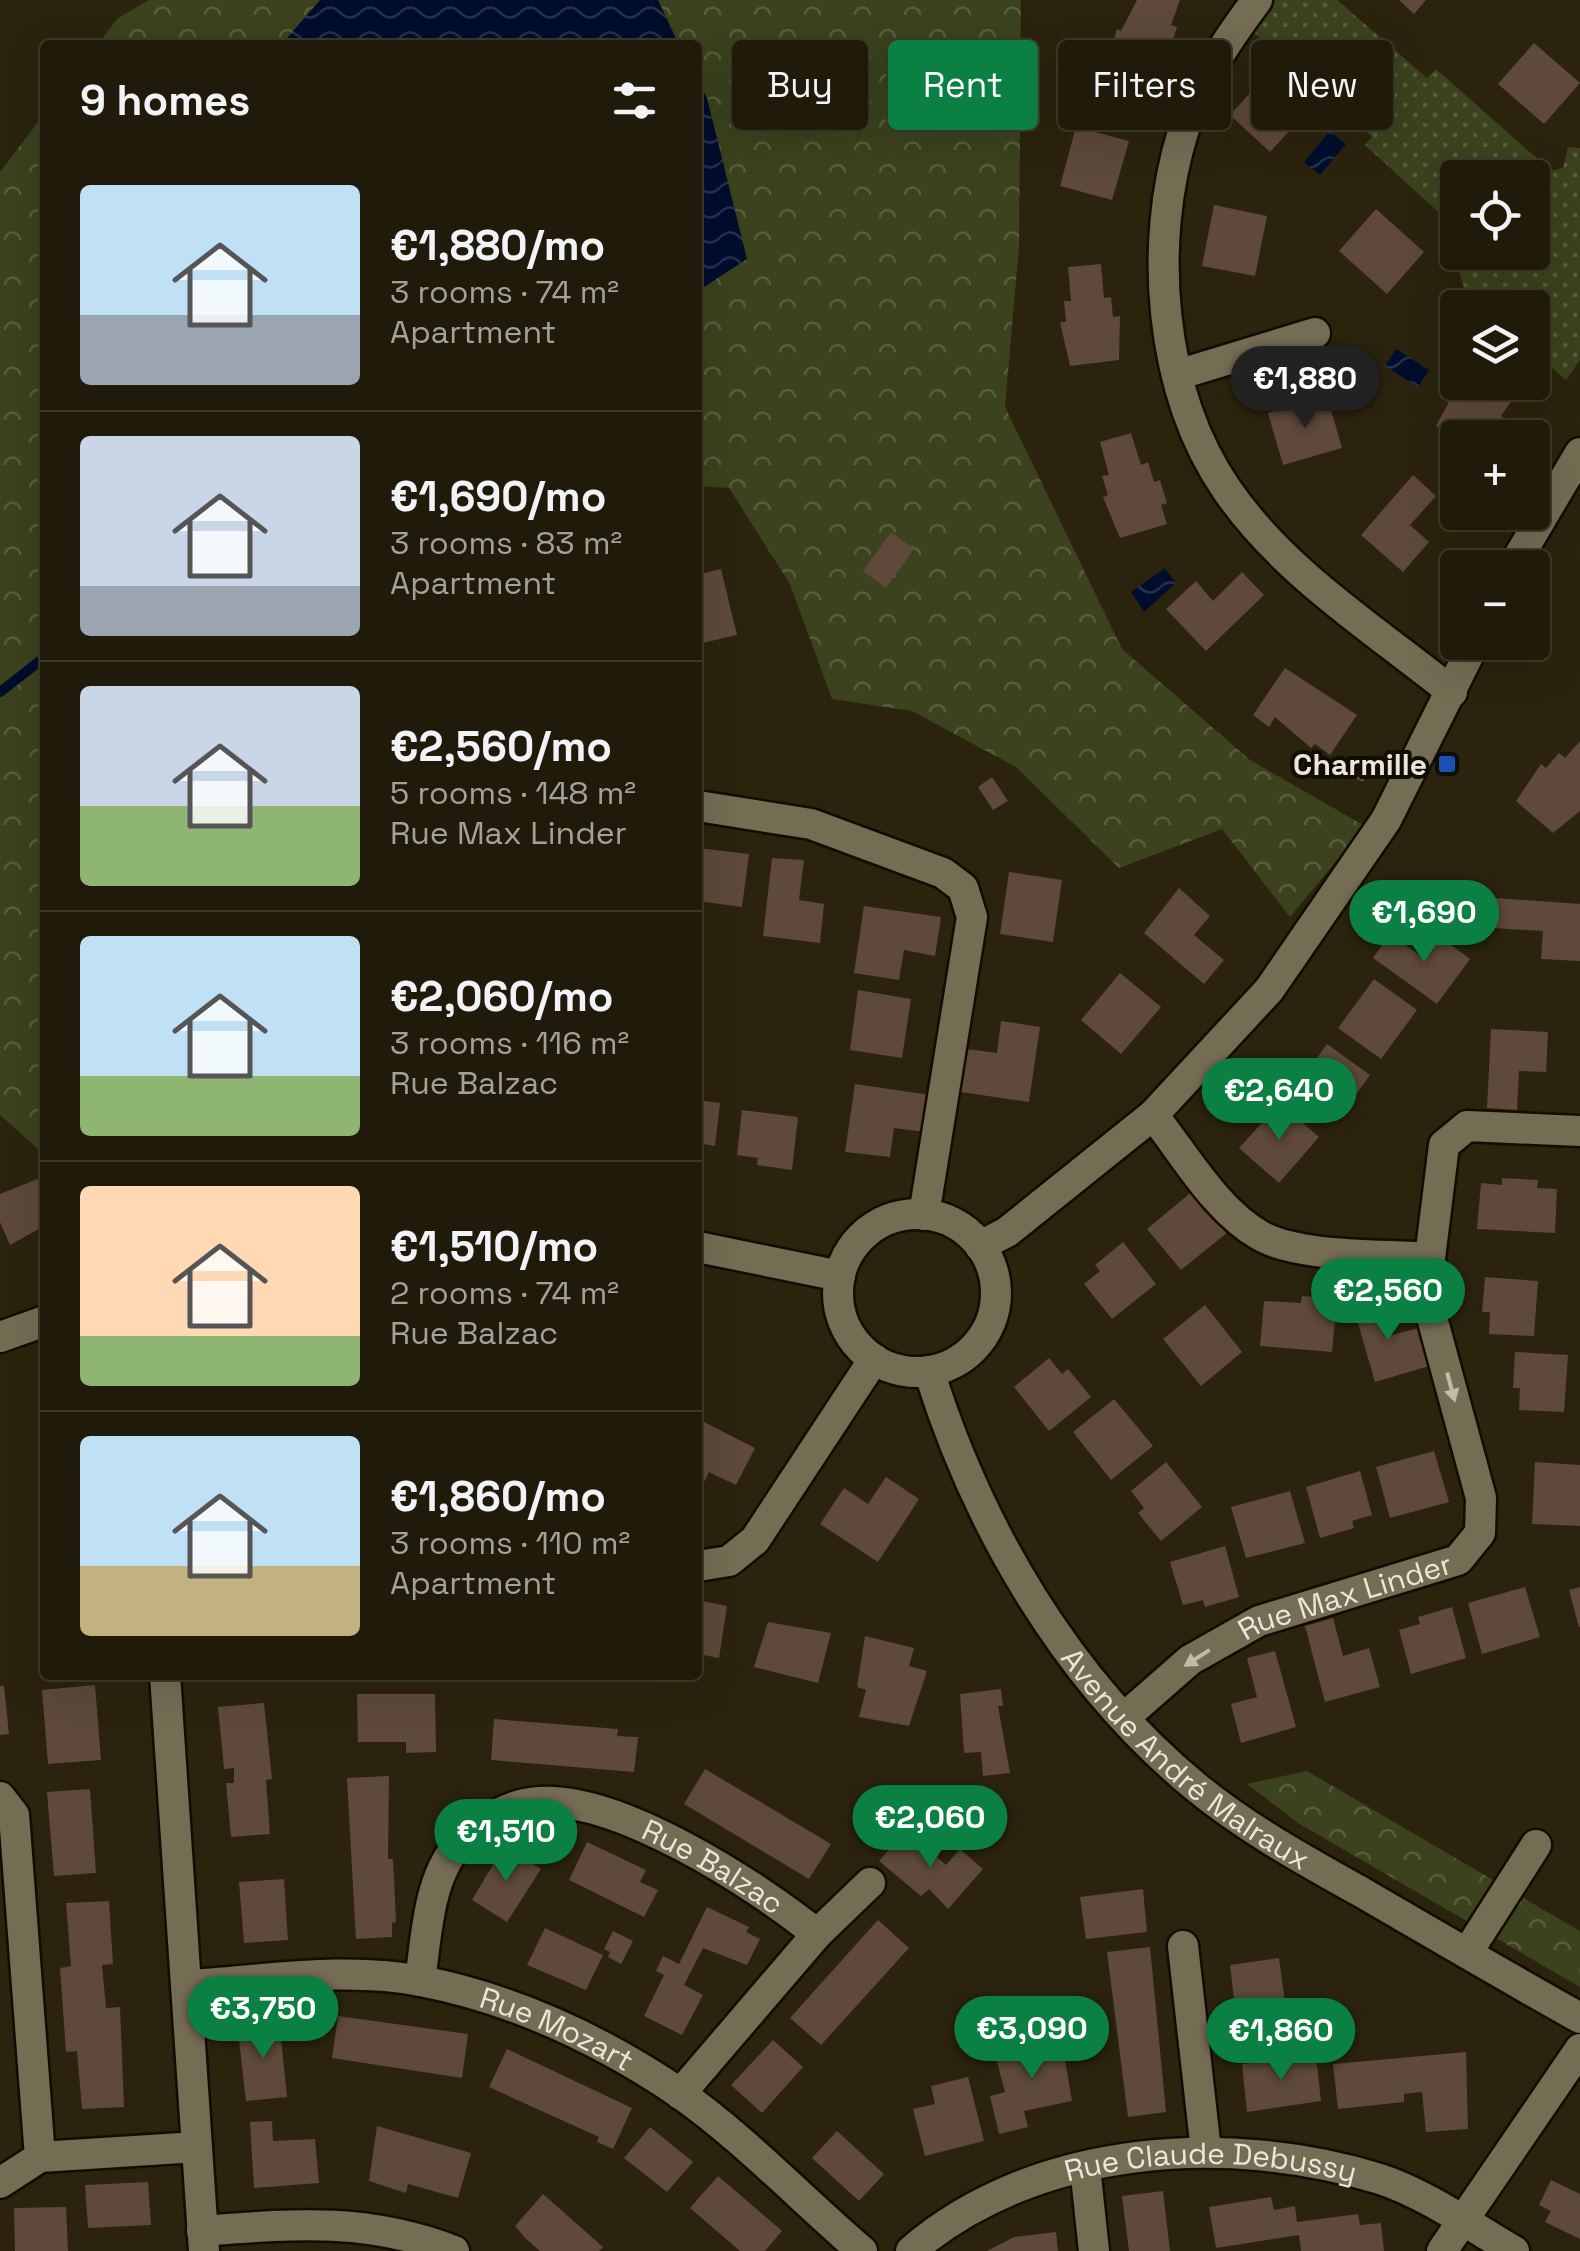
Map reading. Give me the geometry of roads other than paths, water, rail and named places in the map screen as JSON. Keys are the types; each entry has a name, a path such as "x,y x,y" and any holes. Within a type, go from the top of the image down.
{"street":[{"path":"1257,0 1202,86 1175,162 1166,216 1167,306 1177,375 1201,443 1227,490 1275,548 1359,621 1452,692"},
{"path":"1177,375 1314,333"},
{"path":"1523,550 1580,453"},
{"path":"980,1246 1007,1232 1153,1115 1269,990 1386,820 1467,660"},
{"path":"702,807 811,824 944,873 964,888 972,917 924,1214"},
{"path":"1153,1115 1235,1218 1264,1238 1299,1247 1430,1258"},
{"name":"Rue Max Linder","path":"1125,1717 1190,1660 1259,1621 1458,1560 1480,1532 1481,1498 1431,1314 1430,1258 1444,1145 1467,1126 1580,1131"},
{"path":"924,1214 952,1222 980,1246 995,1283 990,1323 966,1355 928,1370 895,1368 874,1359 852,1337 842,1318 840,1276 848,1255 870,1229 901,1216 924,1214"},
{"path":"702,1248 840,1276"},
{"path":"0,1336 40,1323"},
{"path":"702,1565 729,1561 755,1540 874,1359"},
{"name":"Avenue André Malraux","path":"928,1370 985,1516 1044,1620 1125,1717 1211,1798 1288,1850 1580,2018"},
{"path":"165,1680 203,2241 319,2222 408,2232 454,2251"},
{"path":"0,1797 14,1814 40,2157"},
{"name":"Rue Balzac","path":"420,1980 433,1901 453,1852 492,1815 538,1802 588,1807 651,1833 722,1868 817,1934"},
{"path":"1467,1954 1536,1844"},
{"name":"Rue Balzac","path":"680,2094 817,1934 870,1884"},
{"path":"1183,1946 1206,2151"},
{"name":"Rue Mozart","path":"186,1985 353,1975 420,1980 512,2005 601,2045 680,2094 862,2251"},
{"path":"1442,2251 1580,2049"},
{"path":"0,2183 40,2157 197,2146"},
{"name":"Rue Claude Debussy","path":"911,2251 970,2210 1023,2185 1084,2167 1206,2151 1296,2158 1384,2180 1514,2251"},
{"path":"1084,2167 1094,2251"}],"water":[{"path":"320,0 658,0 677,40 285,40"},
{"path":"702,88 707,98 747,259 702,288"},
{"path":"1330,131 1346,144 1320,175 1304,162"},
{"path":"1396,349 1429,370 1418,387 1385,366"},
{"path":"1165,568 1176,583 1144,612 1131,592"}],"waterway":[{"path":"0,692 40,661"}],"place":[{"name":"Charmille","path":"1447,764"}]}
